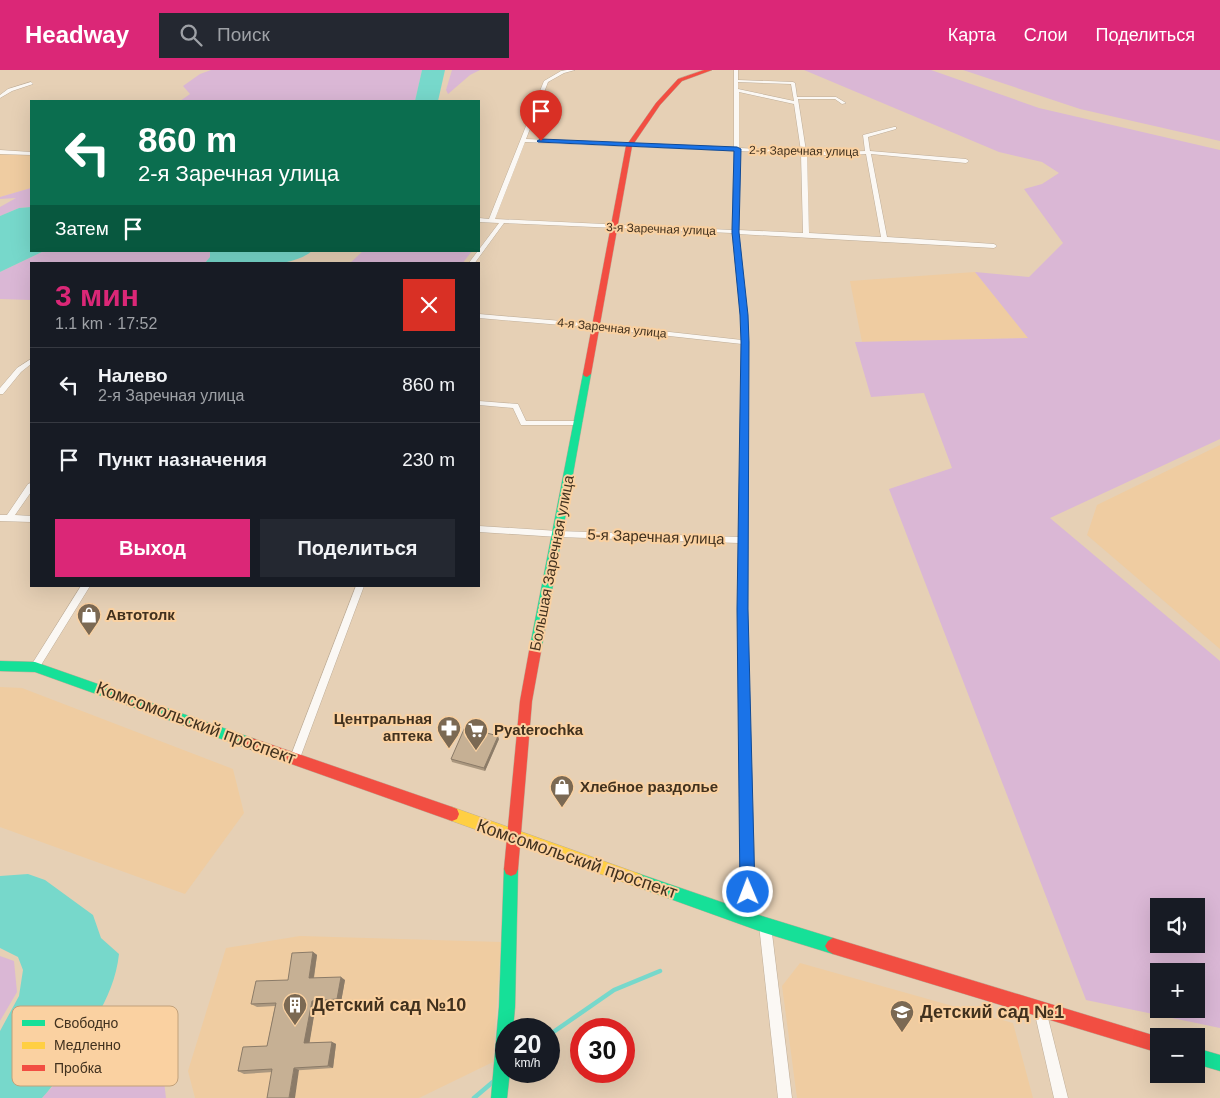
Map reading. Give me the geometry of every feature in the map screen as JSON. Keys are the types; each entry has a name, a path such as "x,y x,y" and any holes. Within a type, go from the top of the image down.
{"street":[{"path":"491,221 546,81 563,72 573,70"},
{"name":"Большая Заречная улица","path":"500,1098 507,1006 512,836 526,701 629,146 658,104 680,80 709,70"},
{"path":"736,70 735,232 745,342 743,609 750,919"},
{"path":"736,85 792,83 804,153 806,236"},
{"path":"0,97 10,90 31,84"},
{"path":"736,85 796,100 836,98 844,103"},
{"path":"884,238 865,136 894,128"},
{"name":"2-я Заречная улица","path":"523,140 804,153 840,154 868,152 966,161"},
{"path":"0,152 30,154"},
{"name":"3-я Заречная улица","path":"480,220 884,238 994,246"},
{"path":"473,262 503,222"},
{"name":"4-я Заречная улица","path":"480,316 597,326 745,342"},
{"path":"0,392 19,370 30,362"},
{"path":"480,403 515,406 524,423 579,423"},
{"path":"4,518 30,487"},
{"path":"4,518 30,519"},
{"name":"5-я Заречная улица","path":"480,529 558,534 743,540"},
{"path":"36,667 85,587"},
{"path":"295,758 360,587"},
{"name":"Комсомольский проспект","path":"0,666 36,667 765,925 1150,1042"},
{"path":"765,925 785,1098"},
{"path":"1040,1010 1061,1098"},
{"path":"1205,1059 1220,1063"}],"shaded area":[{"path":"211,70 422,70 415,100 181,100 190,94 183,86 200,74"},
{"path":"452,70 480,70 470,75 448,94 446,90"},
{"path":"804,70 931,70 1039,108 1220,150 1220,439 1050,518 1220,661 1220,1028 1172,1018 1205,1018 1205,963 1150,963 1150,1013 1086,1000 889,489 952,468 924,393 871,397 855,342 1028,338 975,272 1029,277 1063,243 1024,189 1042,184 1059,173 1042,162 999,152"},
{"path":"963,70 1220,70 1220,141 1080,109"},
{"path":"0,153 30,155 30,188 0,197"},
{"path":"30,188 30,207 19,208 0,216 0,207 16,198 0,199 0,197"},
{"path":"42,252 210,252 210,257 206,262 30,262 30,300 0,299 0,272"},
{"path":"362,252 471,252 464,262 351,262"},
{"path":"975,272 1029,338 862,342 850,281"},
{"path":"1220,445 1220,649 1087,535 1097,505"},
{"path":"0,687 22,688 233,769 244,813 185,894 0,827"},
{"path":"300,936 501,942 493,1062 419,1098 195,1098 188,1071 226,948"},
{"path":"0,956 14,961 17,992 0,1021"},
{"name":"Детский сад №1","path":"800,963 1013,1023 1033,1098 797,1098 782,986"},
{"path":"53,1086 165,1086 166,1098 42,1098"}],"water":[{"path":"422,70 445,70 438,100 415,100"},
{"path":"30,207 30,252 42,252 0,272 0,216 19,208"},
{"path":"210,252 310,252 302,257 284,262 206,262 210,257"},
{"path":"28,874 45,880 93,915 101,938 119,954 113,981 102,1006 14,1006 19,996 23,970 18,957 0,948 0,876"},
{"path":"12,1009 12,1086 52,1086 42,1098 0,1098 0,1031"}],"building":[{"name":"Pyaterochka","path":"465,727 498,736 484,768 451,759"},
{"name":"Детский сад №10","path":"313,952 309,978 341,977 337,999 312,1001 304,1043 332,1042 328,1066 294,1068 289,1098 267,1098 272,1069 238,1071 243,1047 267,1046 276,1003 251,1004 256,981 288,980 292,953"}],"waterway":[{"path":"560,1027 614,990 660,971"},
{"path":"474,1098 494,1081"}],"traffic: fast":[{"path":"536,646 587,374"},
{"path":"0,666 35,667 252,744"},
{"path":"499,1098 507,1007 511,869"},
{"path":"637,880 765,925 833,946"},
{"path":"1205,1059 1220,1063"}],"traffic: slow":[{"path":"452,814 637,880"}],"traffic: jam":[{"path":"587,374 629,146 658,104 680,80 709,70"},
{"path":"511,869 526,701 536,646"},
{"path":"252,744 452,814"},
{"path":"833,946 1150,1042"}],"place":[{"name":"Автотолк","path":"89,636"},
{"name":"Центральная аптека","path":"449,749"},
{"name":"Pyaterochka","path":"476,751"},
{"name":"Хлебное раздолье","path":"562,808"},
{"name":"Детский сад №10","path":"295,1026"},
{"name":"Детский сад №1","path":"902,1033"}],"route":[{"path":"541,141 737,149 735,232 745,342 743,609 748,892"}]}
